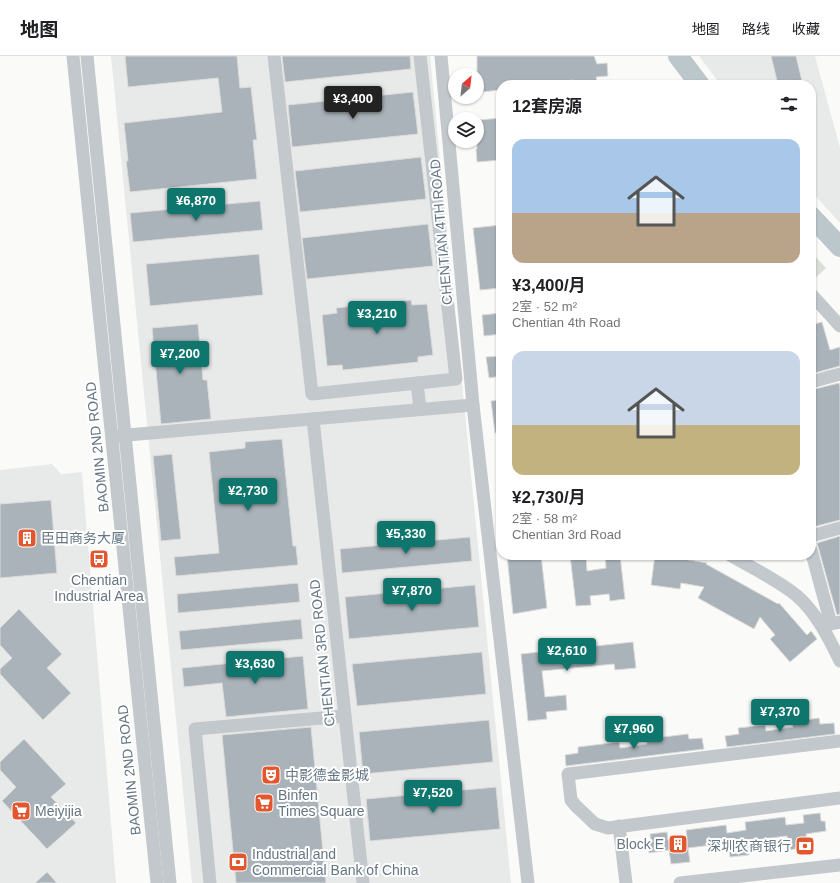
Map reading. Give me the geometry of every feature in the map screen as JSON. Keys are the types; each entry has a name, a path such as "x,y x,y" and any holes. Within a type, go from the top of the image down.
{"street":[{"name":"BAOMIN 2ND ROAD","path":"73,56 157,883"},
{"name":"BAOMIN 2ND ROAD","path":"87,56 170,883"},
{"path":"274,56 312,394 456,379 420,56"},
{"name":"CHENTIAN 4TH ROAD","path":"441,56 473,405 528,883"},
{"path":"816,300 840,326"},
{"path":"816,381 840,374"},
{"path":"417,383 420,410"},
{"path":"112,437 473,405"},
{"name":"CHENTIAN 3RD ROAD","path":"313,419 363,883"},
{"path":"816,535 840,528"},
{"path":"739,560 778,582 797,596 814,615 829,638 840,661"},
{"path":"814,560 831,624 840,622"},
{"path":"210,883 195,729 345,716"},
{"path":"840,741 568,774 571,800 595,824 608,828 840,798"},
{"path":"618,826 626,883"},
{"path":"154,853 167,852"},
{"path":"680,883 840,865"}],"shaded area":[{"path":"111,56 430,56 511,883 192,883"},
{"path":"699,56 815,56 840,148 840,223 816,197 816,80 717,80"},
{"path":"816,257 826,268 816,277"},
{"path":"52,464 61,474 82,472 116,883 0,883 0,470"}],"building":[{"path":"125,56 237,56 240,88 251,87 257,140 253,140 257,179 130,192 126,161 128,161 124,123 222,112 218,78 128,87"},
{"path":"282,56 410,56 411,69 285,82"},
{"path":"477,56 594,56 597,64 607,63 608,76 596,77 597,80 496,80 496,90 484,92 484,68 477,68"},
{"path":"771,56 796,56 802,80 777,80"},
{"path":"413,92 418,134 292,147 288,105"},
{"path":"496,118 496,160 477,162 477,149 484,148 484,120"},
{"path":"421,157 426,199 300,212 295,171"},
{"path":"260,201 263,230 133,242 130,213"},
{"path":"428,224 433,266 307,279 302,238"},
{"path":"496,226 496,288 480,290 473,228"},
{"path":"259,254 263,295 150,306 146,264"},
{"path":"411,300 412,305 427,304 433,355 418,357 418,362 343,370 342,365 327,366 322,315 337,313 336,308"},
{"path":"496,314 496,335 484,336 482,315"},
{"path":"822,322 830,350 840,347 840,366 816,373 816,324"},
{"path":"198,324 203,380 207,380 211,419 161,424 152,328"},
{"path":"496,356 496,377 489,378 486,357"},
{"path":"839,383 840,387 840,520 816,526 816,389"},
{"path":"496,400 496,433 495,433 491,401"},
{"path":"282,439 293,546 296,546 298,565 176,576 174,557 219,553 209,452 245,448 245,442"},
{"path":"172,454 181,539 161,541 153,456"},
{"name":"臣田商务大厦","path":"51,500 57,573 0,578 0,504"},
{"path":"840,536 840,614 837,615 817,543"},
{"path":"470,537 472,561 342,573 340,549"},
{"path":"508,560 542,560 547,608 513,614"},
{"path":"571,560 586,560 587,571 606,568 605,560 621,560 625,599 610,601 609,594 590,596 591,605 576,606"},
{"path":"654,560 689,560 707,563 706,564 778,604 779,603 807,635 811,631 817,639 790,662 770,639 775,635 760,617 754,629 698,598 704,587 681,583 680,589 651,585"},
{"path":"298,583 300,602 178,613 177,594"},
{"path":"475,585 479,627 349,639 345,597"},
{"path":"19,609 62,654 47,668 71,693 43,720 0,674 0,669 12,658 0,645 0,628"},
{"path":"301,619 303,639 181,650 179,631"},
{"path":"633,642 636,668 615,670 614,664 542,671 545,697 566,695 567,710 546,712 547,719 528,721 521,654"},
{"path":"482,652 486,694 357,706 352,664"},
{"path":"303,656 308,709 226,717 222,683 184,687 182,668"},
{"path":"819,718 820,724 834,723 835,734 727,747 725,736 739,734 738,728 765,725 766,731 793,727 792,722"},
{"path":"489,720 493,762 363,774 359,732"},
{"path":"311,727 326,883 236,883 222,735"},
{"path":"688,734 689,739 702,738 704,749 566,766 565,755 578,753 578,747 619,742 620,748 647,744 646,739"},
{"path":"24,739 66,784 51,797 76,823 47,849 2,801 16,787 0,770 0,762"},
{"path":"496,787 500,829 370,841 366,799"},
{"path":"820,813 821,821 825,821 826,831 806,834 808,847 789,850 787,836 747,841 749,855 730,857 728,843 688,848 690,862 671,864 669,850 649,853 648,842 651,842 650,834 667,832 668,840 687,838 686,830 726,825 727,833 746,830 745,822 785,817 786,825 804,823 803,815"},
{"path":"47,872 57,883 35,883"}],"waterway":[{"path":"678,56 696,80"},
{"path":"816,221 840,247"}],"place":[{"name":"臣田商务大厦","path":"27,538"},
{"name":"Chentian Industrial Area","path":"99,559"},
{"name":"中影德金影城","path":"271,775"},
{"name":"Binfen Times Square","path":"264,803"},
{"name":"Meiyijia","path":"21,811"},
{"name":"Block E","path":"678,844"},
{"name":"深圳农商银行","path":"805,846"},
{"name":"Industrial and Commercial Bank of China","path":"238,862"}]}
